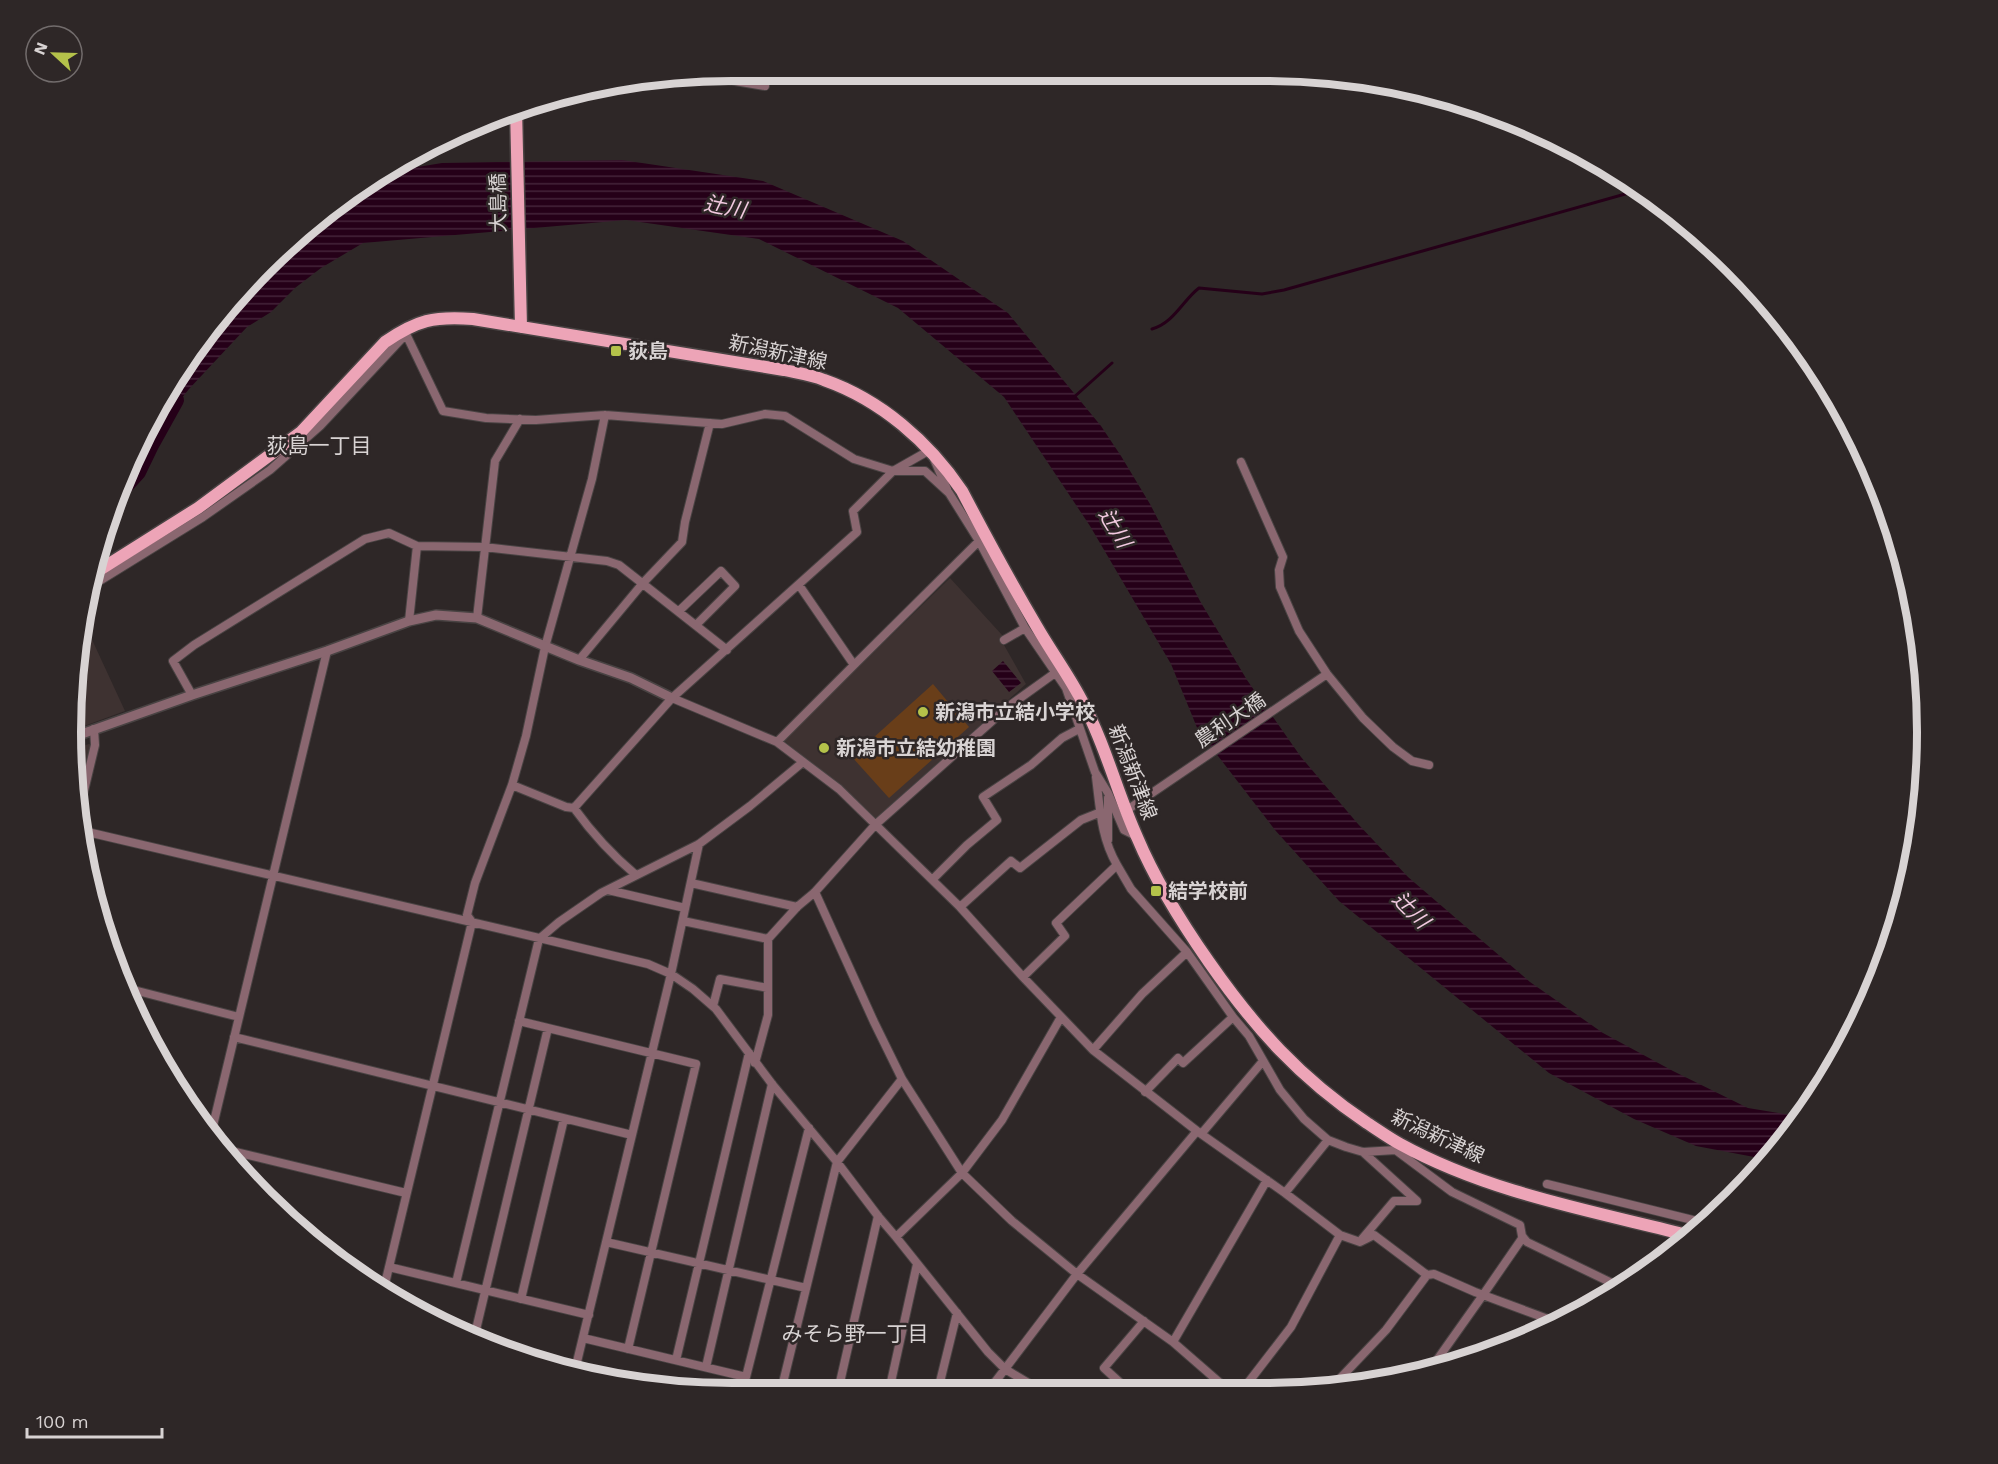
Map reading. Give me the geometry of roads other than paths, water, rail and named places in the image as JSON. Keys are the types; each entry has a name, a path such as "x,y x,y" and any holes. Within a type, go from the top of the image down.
{"main road":[{"name":"大島橋","path":"516,119 521,327"},
{"name":"新潟新津線","path":"102,568 198,508 301,432 385,342 430,320 448,317 521,327 784,370 823,380 870,401 899,423 930,450 962,491 1030,627 1082,701 1102,742 1136,836 1181,922 1237,1002 1271,1043 1311,1081 1356,1116 1420,1154 1459,1171 1523,1193 1680,1233"}],"street":[{"path":"729,81 765,86"},
{"path":"99,581 203,517 270,470 320,426 403,333 443,411 463,416 536,420 605,415 722,424 765,414 785,416 854,459 893,471 925,471 949,493"},
{"path":"385,1283 472,922 467,915 475,883 512,785 526,736 545,647 592,479 605,415"},
{"path":"477,618 495,461 520,419"},
{"path":"579,660 643,583 682,542 710,423"},
{"path":"574,808 672,698 857,532 853,511 893,471 930,450 949,493 1030,627 1033,637 1066,688 1082,701"},
{"path":"1241,462 1283,557 1279,570 1280,587 1299,630 1327,674 1363,718 1393,747 1412,761 1429,765"},
{"path":"192,695 173,661 194,645 365,539 389,533 417,546 484,547 570,556 619,565 727,650"},
{"path":"777,742 979,541"},
{"path":"409,621 417,546"},
{"path":"679,611 722,571 735,586 696,625"},
{"path":"799,585 854,665"},
{"path":"81,734 409,621 436,615 477,618 545,647 630,678 777,742 839,789 933,879 1093,1050 1145,1092 1340,1235 1360,1242 1374,1235 1427,1275"},
{"path":"1004,640 1030,627"},
{"path":"213,1124 327,651"},
{"path":"755,1063 768,1015 768,939 797,907 815,892 875,825 1009,706 1055,673"},
{"name":"農利大橋","path":"1127,810 1327,674"},
{"path":"1066,688 1095,772 1108,793 1124,830 1136,836"},
{"path":"84,791 95,745 94,729"},
{"path":"933,879 967,845 997,820 984,797 1031,765 1062,738 1079,729"},
{"path":"456,1283 539,939 559,922 608,890 699,844 803,762"},
{"path":"1095,772 1103,832 1108,850 1131,889 1187,952 1249,1036 1280,1090 1304,1119 1328,1140 1346,1147 1363,1152 1396,1150 1420,1154"},
{"path":"512,785 566,807 574,808 616,859 636,875"},
{"path":"1108,793 1108,850"},
{"path":"960,907 1011,861 1020,868 1081,820 1101,812"},
{"path":"90,832 648,964 670,974 713,1006 755,1063 988,1352 1005,1369 1028,1383"},
{"path":"577,1364 652,1053 699,844"},
{"path":"1023,977 1065,936 1056,922 1117,865"},
{"path":"691,883 797,907"},
{"path":"608,890 686,908"},
{"path":"815,892 902,1079 962,1173 1012,1221 1077,1274 1173,1342 1220,1383"},
{"path":"683,921 768,939"},
{"path":"1093,1050 1142,994 1187,952"},
{"path":"713,1006 720,979 768,988"},
{"path":"135,990 239,1017"},
{"path":"896,1237 962,1173 1002,1120 1061,1017"},
{"path":"1145,1092 1178,1058 1183,1063 1233,1017"},
{"path":"519,1021 696,1064 628,1348"},
{"path":"476,1330 548,1028"},
{"path":"234,1037 632,1135"},
{"path":"676,1360 749,1053"},
{"path":"994,1383 1077,1274 1263,1061"},
{"path":"783,1383 837,1162 902,1079"},
{"path":"706,1367 772,1084"},
{"path":"521,1299 564,1119"},
{"path":"583,1338 746,1377 809,1128"},
{"path":"1285,1193 1328,1140"},
{"path":"1396,1150 1452,1192 1520,1224 1523,1237 1527,1242 1612,1283"},
{"path":"236,1152 406,1193"},
{"path":"1360,1242 1394,1201 1417,1201 1363,1152"},
{"path":"1173,1342 1267,1180"},
{"path":"1547,1184 1696,1220"},
{"path":"840,1383 878,1216"},
{"path":"1249,1383 1291,1327 1340,1235"},
{"path":"1437,1360 1523,1237"},
{"path":"606,1242 806,1288"},
{"path":"891,1383 917,1264"},
{"path":"388,1267 589,1315"},
{"path":"1340,1378 1386,1330 1427,1275 1434,1274 1547,1319"},
{"path":"940,1383 957,1313"},
{"path":"1120,1383 1104,1368 1144,1322"}],"water":[{"name":"辻川","path":"622,160 763,181 903,241 1008,313 1101,426 1121,456 1150,504 1200,601 1247,680 1301,757 1358,824 1408,877 1530,982 1603,1033 1748,1108 1791,1115 1758,1158 1696,1146 1634,1119 1549,1073 1339,901 1275,830 1198,730 1171,664 1090,526 1004,397 898,308 759,239 626,220 363,243 321,268 295,288 271,312 247,327 189,389 153,435 191,370 243,303 272,272 303,243 370,191 404,169 442,163"},
{"path":"1003,661 1021,683 1009,692 992,671"}],"waterway":[{"path":"1152,329 1172,317 1199,288 1262,294 1284,290 1630,193"},
{"path":"1073,398 1112,363"},
{"path":"134,477 176,400"}],"place":[{"name":"荻島","path":"616,351"},
{"name":"新潟市立結小学校","path":"923,712"},
{"name":"新潟市立結幼稚園","path":"824,748"},
{"name":"結学校前","path":"1156,891"}],"district":[{"name":"荻島一丁目","path":"319,446"},
{"name":"みそら野一丁目","path":"855,1334"}]}
